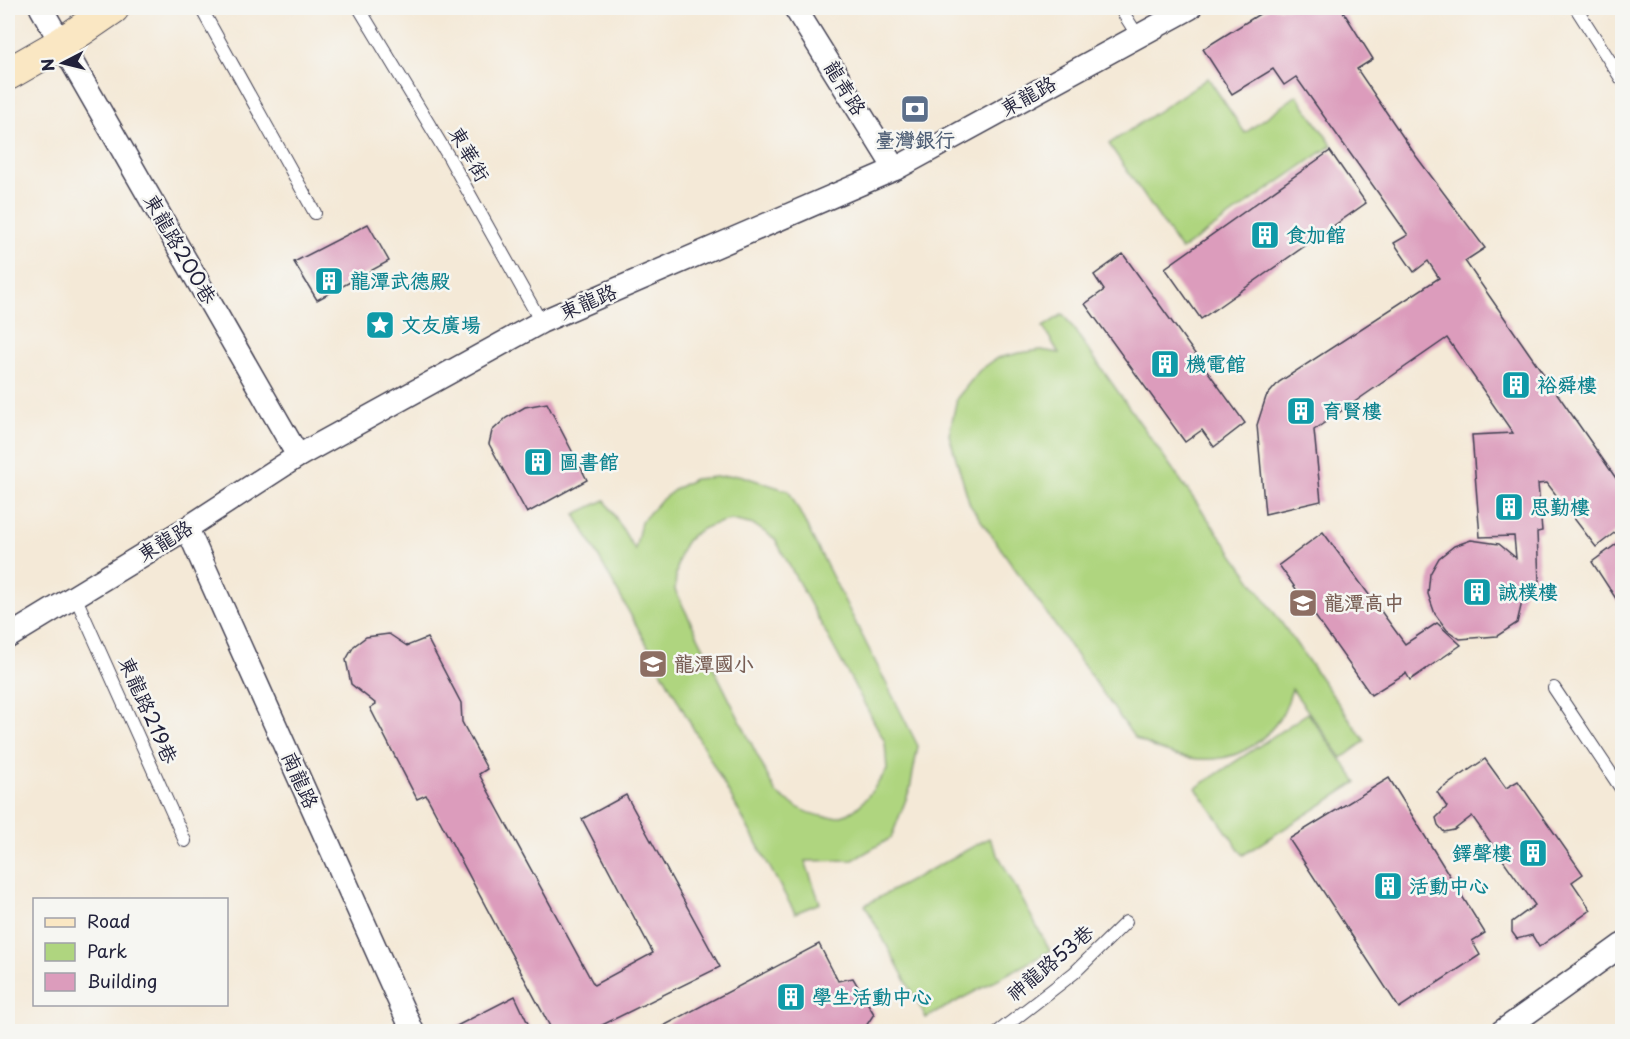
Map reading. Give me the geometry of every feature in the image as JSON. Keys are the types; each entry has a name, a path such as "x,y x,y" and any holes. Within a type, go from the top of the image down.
{"street":[{"name":"東龍路200巷","path":"41,8 298,456"},
{"path":"8,74 62,43 113,8"},
{"name":"龍青路","path":"795,8 895,169"},
{"name":"東龍路","path":"8,637 187,528 298,456 541,322 895,169 1190,8"},
{"name":"南龍路","path":"187,528 413,1032"},
{"path":"1501,1032 1623,945"}],"lane":[{"path":"201,8 315,213"},
{"name":"東華街","path":"359,8 450,159 541,322"},
{"path":"1120,8 1138,36"},
{"path":"1576,8 1623,80"},
{"name":"東龍路219巷","path":"75,596 185,841"},
{"path":"1554,688 1623,790"},
{"name":"神龍路53巷","path":"998,1032 1074,973 1126,922"}],"green space":[{"path":"1208,78 1245,133 1297,95 1332,145 1181,250 1109,144"},
{"path":"1063,314 1365,741 1342,758 1292,689 1284,712 1267,734 1251,747 1233,755 1214,759 1195,759 1175,755 1134,737 970,505 949,435 957,398 979,371 997,358 1041,350 1059,353 1043,327"},
{"path":"739,475 789,491 918,746 910,789 891,838 853,860 805,861 820,903 795,913 575,514 605,500 635,550 641,522 660,501 694,479","holes":["731,520 754,525 775,539 885,742 887,770 861,804 851,812 840,816 829,817 806,812 776,793 675,590 681,550 694,534 703,528"]},
{"path":"1308,713 1357,782 1243,855 1196,788"},
{"path":"989,838 1050,951 926,1018 865,905"}],"building":[{"path":"1269,8 1341,8 1373,59 1357,69 1416,156 1485,248 1465,261 1620,484 1622,482 1622,527 1596,547 1547,483 1538,484 1542,531 1537,532 1539,581 1525,589 1517,623 1497,636 1460,639 1447,630 1435,614 1428,594 1430,574 1439,558 1454,546 1471,540 1499,544 1516,558 1514,536 1480,537 1472,435 1513,433 1447,338 1314,430 1321,501 1265,514 1257,425 1266,397 1279,382 1439,278 1428,261 1414,272 1394,243 1408,235 1296,77 1284,85 1273,69 1232,94 1203,49"},
{"name":"食加館","path":"1330,151 1366,203 1201,319 1165,268"},
{"name":"龍潭武德殿","path":"368,224 389,261 317,300 294,262"},
{"name":"機電館","path":"1123,254 1245,423 1214,447 1202,430 1185,442 1085,304 1104,290 1094,275"},
{"name":"圖書館","path":"547,403 587,480 527,513 489,444 492,431 506,418 525,407"},
{"path":"1323,532 1405,644 1437,623 1461,645 1410,680 1406,673 1371,695 1279,565"},
{"path":"1622,540 1622,608 1592,562"},
{"path":"389,634 407,646 427,638 461,703 462,722 487,769 479,774 594,985 653,953 582,819 626,795 720,967 588,1032 553,1032 426,795 417,799 370,708 376,704 351,684 346,660 354,646 366,637"},
{"name":"鐸聲樓","path":"1485,759 1506,788 1518,781 1583,874 1572,882 1591,910 1539,947 1532,935 1517,939 1512,932 1512,922 1535,905 1472,816 1454,830 1444,832 1438,825 1436,818 1447,807 1437,792"},
{"name":"活動中心","path":"1389,778 1485,933 1472,941 1480,955 1399,1008 1289,839"},
{"name":"學生活動中心","path":"819,944 838,981 853,978 874,1014 864,1029 865,1032 652,1032"},
{"path":"515,996 532,1032 445,1032"}],"place":[{"name":"臺灣銀行","path":"915,109"},
{"name":"食加館","path":"1265,235"},
{"name":"龍潭武德殿","path":"329,281"},
{"name":"文友廣場","path":"380,325"},
{"name":"機電館","path":"1165,364"},
{"name":"裕舜樓","path":"1516,385"},
{"name":"育賢樓","path":"1301,411"},
{"name":"圖書館","path":"538,462"},
{"name":"思勤樓","path":"1509,507"},
{"name":"誠樸樓","path":"1477,592"},
{"name":"龍潭高中","path":"1303,603"},
{"name":"龍潭國小","path":"653,664"},
{"name":"鐸聲樓","path":"1533,853"},
{"name":"活動中心","path":"1388,886"},
{"name":"學生活動中心","path":"791,997"}]}
